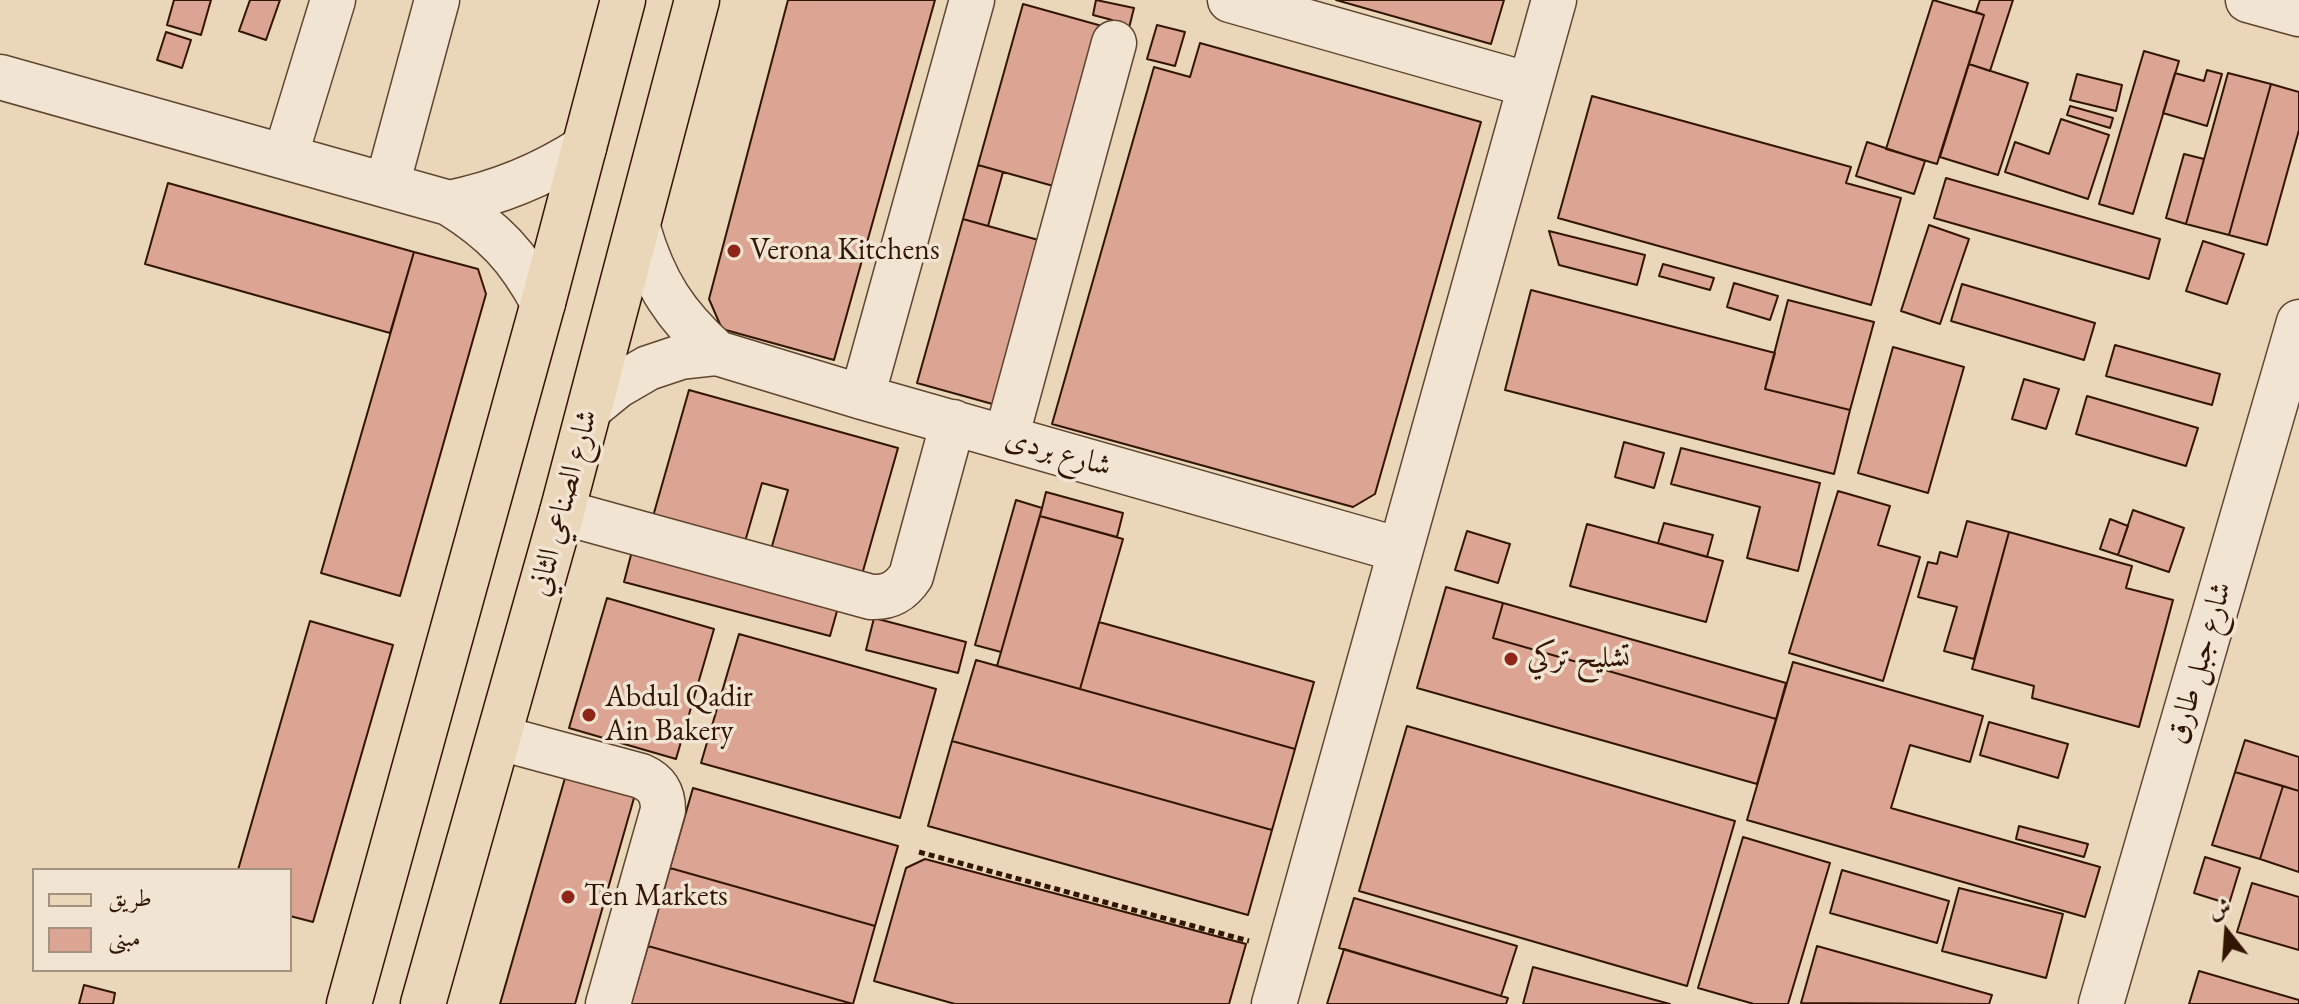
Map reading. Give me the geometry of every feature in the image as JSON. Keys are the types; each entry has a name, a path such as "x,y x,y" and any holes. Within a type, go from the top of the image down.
{"main road":[{"path":"349,1004 543,303 623,0"},
{"name":"شارع الصناعي الثاني","path":"423,1004 562,512 697,0"}],"street":[{"path":"285,157 333,0"},
{"path":"387,185 437,0"},
{"path":"862,397 972,0"},
{"path":"1230,0 1530,85"},
{"path":"1274,1004 1554,0"},
{"path":"2248,0 2299,14"},
{"path":"1006,438 1114,43"},
{"path":"0,77 449,203 479,221 505,245 526,272 543,303"},
{"path":"449,203 485,196 520,184 584,148"},
{"name":"شارع بردى","path":"638,228 659,285 675,310 717,353"},
{"name":"شارع جبل طارق","path":"2101,1004 2299,322"},
{"name":"شارع بردى","path":"590,408 617,386 648,368 681,357 717,353 1400,550"},
{"path":"562,512 871,597 883,597 905,586 911,576 953,422"},
{"path":"500,738 641,776 659,788 663,810 608,1004"}],"path":[{"path":"919,852 1288,952"}],"building":[{"path":"174,0 211,0 201,35 167,25"},
{"path":"250,0 280,0 266,40 239,31"},
{"path":"788,0 935,0 834,360 722,329 709,299"},
{"path":"1096,0 1134,8 1128,32 1110,27 1112,20 1093,15"},
{"path":"1336,0 1504,0 1491,44"},
{"path":"1933,0 1984,15 1937,164 1886,149"},
{"path":"1980,0 2013,0 1990,71 1969,64 1984,15 1976,12"},
{"path":"1023,4 1102,26 1057,187 978,165"},
{"path":"1157,25 1185,32 1175,66 1147,59"},
{"path":"166,32 191,40 182,68 157,60"},
{"path":"1200,43 1481,122 1375,494 1353,507 1052,424 1154,67 1190,77"},
{"path":"2144,51 2179,61 2133,214 2099,204"},
{"path":"1969,64 2028,83 1998,175 1940,157"},
{"path":"2207,70 2222,74 2207,126 2163,113 2175,73 2204,81"},
{"path":"2228,73 2271,84 2229,235 2186,224"},
{"path":"2077,74 2122,85 2116,111 2070,100"},
{"path":"2271,84 2299,92 2299,130 2267,245 2229,235"},
{"path":"1592,96 1851,167 1846,183 1901,198 1871,305 1558,218"},
{"path":"2070,106 2113,118 2110,128 2067,115"},
{"path":"2061,119 2109,135 2088,199 2005,172 2015,142 2049,154"},
{"path":"1867,142 1925,161 1914,194 1856,176"},
{"path":"2184,154 2204,159 2186,224 2166,218"},
{"path":"978,165 1003,172 988,226 963,219"},
{"path":"1946,178 2160,239 2149,279 1934,218"},
{"path":"168,183 414,252 390,333 145,264"},
{"path":"963,219 1042,241 996,405 917,383"},
{"path":"1929,225 1969,239 1940,324 1901,311"},
{"path":"1549,231 1645,255 1637,285 1559,265"},
{"path":"2203,241 2244,254 2227,304 2186,291"},
{"path":"414,252 478,269 486,294 400,596 321,573"},
{"path":"1663,264 1714,278 1710,290 1659,276"},
{"path":"1734,283 1778,296 1770,320 1727,307"},
{"path":"1962,284 2095,323 2084,360 1951,321"},
{"path":"1531,290 1775,353 1765,389 1850,410 1834,474 1505,390"},
{"path":"1788,300 1874,322 1850,410 1765,389"},
{"path":"2115,345 2220,374 2212,405 2106,376"},
{"path":"1893,347 1964,367 1928,493 1858,473"},
{"path":"2024,379 2059,389 2046,429 2012,419"},
{"path":"689,390 898,448 859,585 768,560 788,490 762,483 742,552 650,527"},
{"path":"2087,396 2198,428 2186,466 2076,434"},
{"path":"1624,442 1664,453 1654,488 1615,477"},
{"path":"1681,448 1820,483 1798,571 1747,558 1760,507 1671,484"},
{"path":"1838,491 1890,506 1878,545 1920,557 1883,681 1789,653"},
{"path":"1046,492 1123,513 1117,537 1040,516"},
{"path":"1016,500 1042,508 1001,652 975,645"},
{"path":"2133,510 2184,528 2169,572 2118,555"},
{"path":"1040,516 1123,539 1080,689 997,666"},
{"path":"2110,519 2128,526 2118,555 2100,549"},
{"path":"1967,521 2009,532 1974,659 1944,651 1957,607 1918,597 1928,562 1937,564 1940,552 1957,557"},
{"path":"1664,523 1713,535 1707,557 1658,543"},
{"path":"1587,524 1723,561 1706,622 1570,586"},
{"path":"1467,531 1510,544 1498,583 1455,570"},
{"path":"2009,532 2132,566 2126,588 2173,600 2139,727 2032,698 2034,686 1972,669"},
{"path":"632,551 839,604 830,636 624,582"},
{"path":"1446,587 1503,603 1493,638 1776,719 1757,784 1417,688"},
{"path":"607,598 714,629 676,759 569,728"},
{"path":"1503,603 1786,683 1776,719 1493,638"},
{"path":"874,618 966,642 958,673 866,650"},
{"path":"310,621 393,645 313,922 292,917 292,868 239,868"},
{"path":"1099,622 1314,682 1295,749 1080,689"},
{"path":"739,634 936,689 900,818 701,763"},
{"path":"976,660 1295,749 1272,830 952,741"},
{"path":"1793,662 1983,716 1970,762 1910,745 1891,808 2100,867 2085,917 1747,820"},
{"path":"1989,722 2068,744 2058,778 1980,755"},
{"path":"1407,726 1735,821 1687,986 1359,891"},
{"path":"2245,740 2299,757 2299,791 2235,772"},
{"path":"952,741 1272,830 1248,915 928,826"},
{"name":"Ten Markets","path":"567,771 636,791 575,1004 500,1004"},
{"path":"2235,772 2283,786 2260,859 2212,845"},
{"path":"2283,786 2299,791 2299,872 2260,859"},
{"path":"693,788 898,846 875,926 670,868"},
{"path":"2019,826 2088,844 2084,857 2016,839"},
{"path":"1743,837 1830,863 1788,1004 1754,1004 1698,988"},
{"path":"2205,857 2240,868 2229,904 2194,893"},
{"path":"925,859 1246,944 1229,1004 955,1004 874,981 906,868"},
{"path":"670,868 875,926 853,1004 648,946"},
{"path":"1842,870 1949,901 1937,943 1830,913"},
{"path":"2252,883 2299,897 2299,950 2237,932"},
{"path":"1959,888 2063,914 2046,978 1942,951"},
{"path":"1354,898 1517,946 1501,996 1339,948"},
{"path":"648,946 853,1004 631,1004"},
{"path":"1817,946 1992,995 1989,1004 1801,1003"},
{"path":"1344,949 1508,998 1506,1004 1327,1004"},
{"path":"1533,967 1670,1004 1523,1004"},
{"path":"2199,971 2299,1000 2299,1004 2189,1004"},
{"path":"84,985 115,993 113,1004 79,1004"}],"place":[{"name":"Verona Kitchens","path":"734,251"},
{"name":"تشليح تركي","path":"1511,659"},
{"name":"Abdul Qadir Ain Bakery","path":"589,715"},
{"name":"Ten Markets","path":"568,897"}]}
